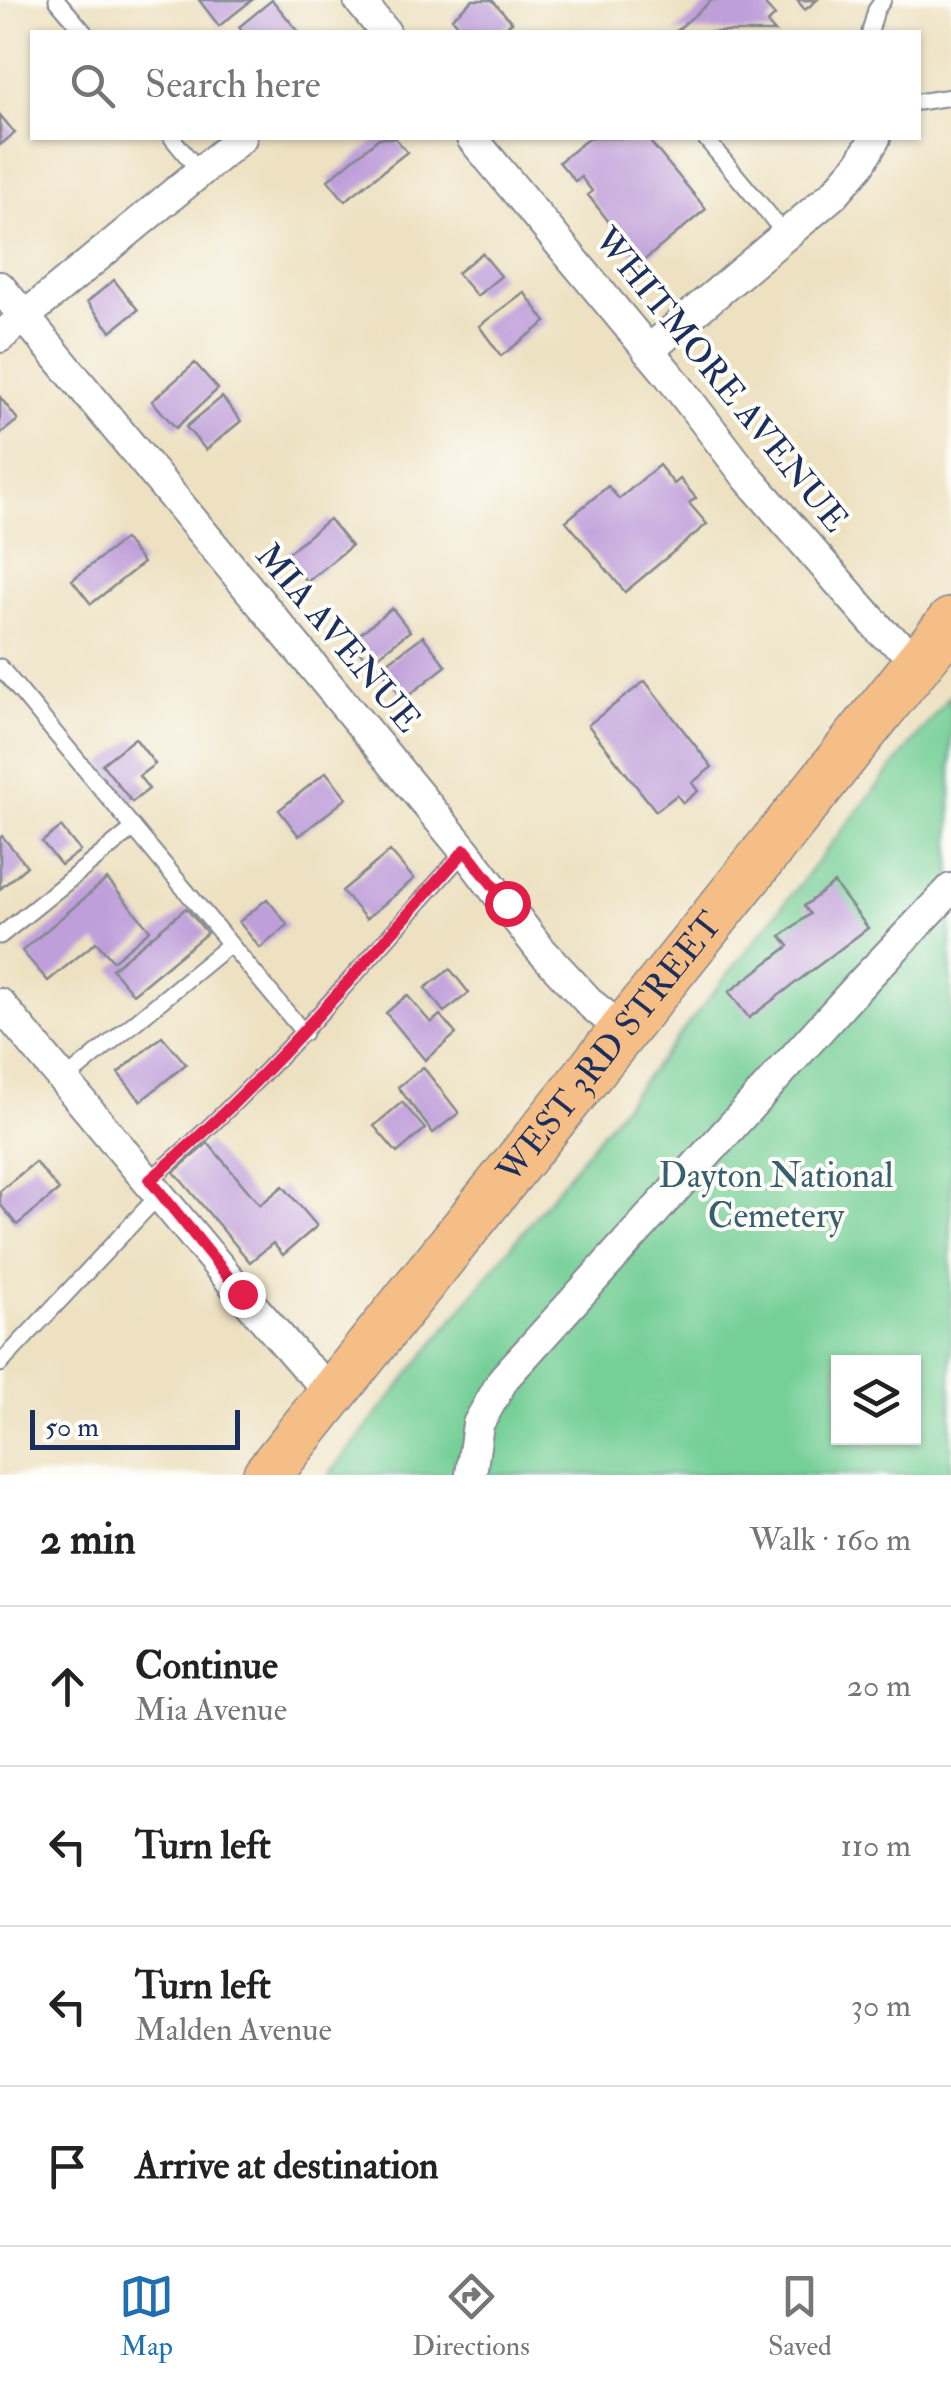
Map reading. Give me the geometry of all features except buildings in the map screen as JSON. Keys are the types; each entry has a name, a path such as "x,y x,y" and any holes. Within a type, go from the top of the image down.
{"main road":[{"name":"WEST 3RD STREET","path":"267,1475 951,622"}],"street":[{"path":"359,0 377,30"},
{"path":"0,337 240,140"},
{"name":"WHITMORE AVENUE","path":"474,140 648,350 748,478 883,633 921,660"},
{"path":"648,350 787,236 848,180 874,140"},
{"name":"MIA AVENUE","path":"0,287 465,850 565,978 624,1031"},
{"path":"470,1475 478,1424 504,1378 866,978 951,890"},
{"path":"0,1004 266,1322 334,1392"}],"lane":[{"path":"56,0 82,30"},
{"path":"871,30 876,10 884,0"},
{"path":"921,102 951,97"},
{"path":"174,140 200,172"},
{"path":"707,140 787,236"},
{"path":"0,667 304,1033"},
{"path":"0,936 134,828"},
{"path":"0,1364 156,1187 304,1033 465,850"},
{"path":"65,1080 230,944"}],"green space":[{"name":"Dayton National Cemetery","path":"951,694 951,1475 329,1475"}],"route":[{"path":"242,1294 150,1180 232,1107 286,1052 465,850 507,903"}]}
